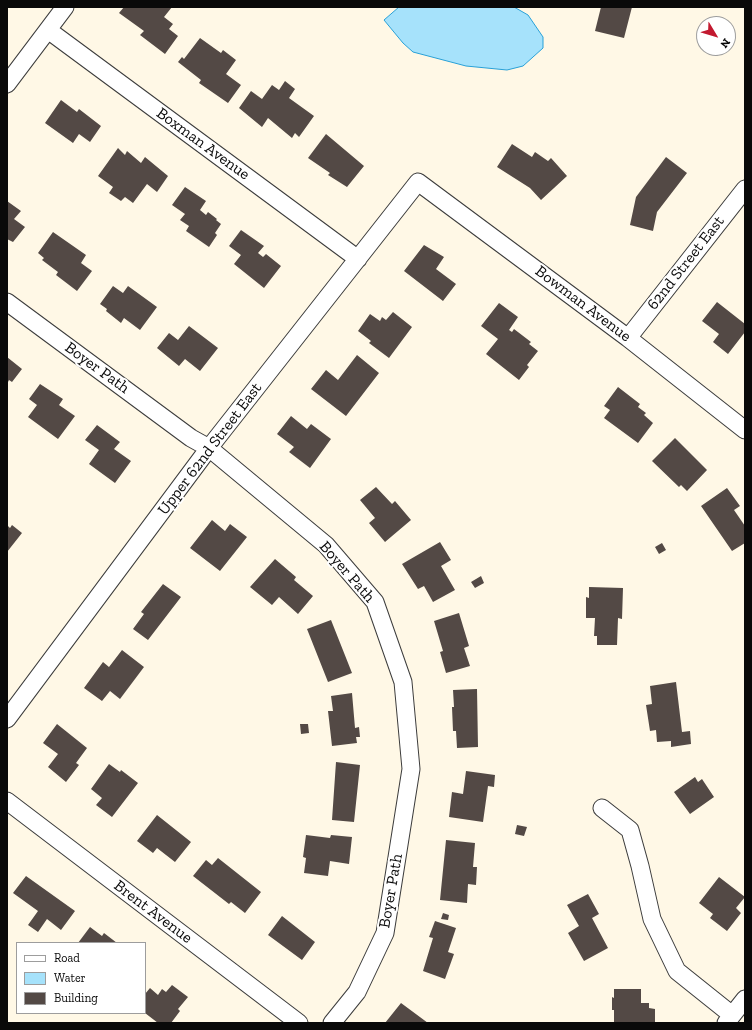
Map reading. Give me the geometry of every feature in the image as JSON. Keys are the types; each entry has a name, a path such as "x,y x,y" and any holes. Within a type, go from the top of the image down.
{"street":[{"path":"7,84 65,7"},
{"name":"Boxman Avenue","path":"48,30 358,259"},
{"name":"Upper 62nd Street East","path":"7,719 209,448 418,182"},
{"name":"Bowman Avenue","path":"418,182 628,338 745,430"},
{"name":"62nd Street East","path":"628,338 745,189"},
{"name":"Boyer Path","path":"7,302 191,438 209,448 326,545 375,602 403,682 411,769 385,933 357,992 332,1023"},
{"name":"Brent Avenue","path":"7,801 299,1023"},
{"path":"602,808 630,830 652,919 677,971 729,1019 745,998"}],"water":[{"path":"399,7 514,7 528,15 543,37 543,48 523,66 507,70 466,66 413,52 403,43 384,20"}],"building":[{"path":"124,7 172,7 164,17 173,24 169,29 178,36 165,54 140,35 144,31 119,13"},
{"path":"601,7 632,7 624,38 595,31"},
{"path":"200,38 221,53 223,50 236,60 226,74 241,85 228,103 199,83 201,80 178,62 182,57 184,59"},
{"path":"285,81 295,89 289,98 314,116 299,137 295,133 292,138 268,118 262,127 239,108 251,91 262,99 272,85 279,90"},
{"path":"61,100 77,112 79,109 101,126 90,142 79,134 73,143 45,123"},
{"path":"326,134 364,166 347,187 328,175 330,173 308,158"},
{"path":"512,144 532,157 535,152 548,161 551,158 567,176 541,200 530,188 497,167"},
{"path":"118,148 125,155 127,151 141,163 145,157 168,176 157,192 147,184 133,203 125,197 121,201 109,193 113,187 98,176"},
{"path":"666,157 687,173 657,212 653,231 630,225 636,197"},
{"path":"185,187 206,201 200,210 206,215 208,212 221,224 215,233 217,235 209,247 186,231 189,226 180,220 185,214 172,205"},
{"path":"7,201 21,211 14,219 25,227 13,242 7,239"},
{"path":"241,230 264,246 258,253 263,257 266,254 281,266 264,288 234,264 241,255 229,246"},
{"path":"53,232 86,255 81,263 92,271 77,291 56,275 58,272 42,260 44,258 38,253"},
{"path":"424,245 444,257 436,269 456,284 443,301 404,271"},
{"path":"113,286 123,293 128,286 157,307 140,330 124,318 121,323 100,304"},
{"path":"717,302 745,324 745,332 728,354 713,342 719,334 702,321"},
{"path":"499,303 518,317 509,330 512,332 514,329 531,342 529,344 538,351 527,365 529,367 519,380 486,354 498,339 481,326"},
{"path":"393,312 412,327 389,358 369,343 371,341 358,331 370,314 380,321 382,317 386,320"},
{"path":"189,326 218,348 200,371 185,359 179,366 157,348 169,333 178,340"},
{"path":"357,355 379,373 346,416 311,389 326,370 338,380"},
{"path":"7,357 22,369 12,382 9,380 7,384"},
{"path":"40,384 63,399 59,405 75,416 58,439 28,417 37,405 29,399"},
{"path":"618,387 640,404 638,407 646,413 644,415 653,423 638,443 604,418 610,410 604,406"},
{"path":"291,416 307,429 311,424 331,439 310,468 289,452 294,447 277,434"},
{"path":"97,425 120,442 114,449 131,461 115,483 89,464 99,450 85,440"},
{"path":"675,438 707,470 687,491 681,485 679,487 652,461"},
{"path":"376,487 392,504 395,501 411,520 385,542 369,523 375,518 360,500"},
{"path":"727,488 740,506 734,510 745,526 745,543 732,551 701,506"},
{"path":"212,520 225,531 230,524 247,537 220,571 190,548"},
{"path":"7,525 10,528 12,525 22,533 7,552"},
{"path":"440,542 451,560 441,566 455,590 433,602 424,586 418,589 402,564"},
{"path":"662,543 666,550 659,554 655,547"},
{"path":"275,559 296,577 294,580 313,596 298,614 279,597 272,605 250,587"},
{"path":"481,576 484,583 475,588 471,582"},
{"path":"163,584 181,597 148,640 133,629 144,614 141,612"},
{"path":"589,587 623,588 622,619 618,618 617,645 597,645 597,636 594,636 595,618 586,618 586,597 589,598"},
{"path":"459,613 469,646 464,648 470,666 446,673 440,652 443,651 434,621"},
{"path":"331,620 352,673 328,682 307,629"},
{"path":"122,650 144,667 120,699 110,691 102,701 84,688 103,662 109,667"},
{"path":"676,682 682,732 690,731 691,744 671,747 671,741 657,742 656,730 650,731 646,705 652,704 650,686"},
{"path":"477,689 478,747 457,748 456,731 453,731 453,690"},
{"path":"352,693 355,728 359,727 360,737 356,737 357,743 332,746 328,711 333,711 331,696"},
{"path":"57,724 87,748 76,763 79,765 66,782 48,767 58,754 43,743"},
{"path":"300,724 308,724 309,733 301,734"},
{"path":"336,762 360,765 354,822 332,820"},
{"path":"109,764 120,772 121,770 138,783 112,817 96,805 102,798 91,789"},
{"path":"466,771 495,775 494,787 488,786 483,822 449,817 452,792 463,794"},
{"path":"695,777 698,782 702,779 714,797 690,814 674,792"},
{"path":"157,815 191,842 175,862 157,848 153,853 137,841"},
{"path":"517,825 527,827 524,836 515,834"},
{"path":"306,835 330,838 331,835 352,837 349,864 330,861 328,876 304,873 306,858 303,857"},
{"path":"446,840 475,843 473,867 477,867 476,885 468,884 467,903 440,900"},
{"path":"218,858 261,892 245,913 231,902 229,904 193,876 206,860 212,865"},
{"path":"26,876 75,911 61,930 47,919 38,932 28,925 38,911 13,893"},
{"path":"719,877 745,897 736,908 741,913 727,931 710,918 713,914 699,903"},
{"path":"588,894 599,914 592,918 608,948 584,961 568,933 579,926 567,905"},
{"path":"443,913 449,915 448,920 441,919"},
{"path":"282,916 315,942 302,960 268,935"},
{"path":"435,921 456,928 448,952 454,954 445,979 423,971 433,938 429,937"},
{"path":"90,927 102,936 104,933 116,942 79,942"},
{"path":"172,985 188,997 178,1009 180,1011 171,1023 158,1023 146,1014 146,993 150,988 158,995 162,989 166,992"},
{"path":"614,989 641,989 641,1003 649,1003 649,1008 655,1009 655,1023 614,1023 612,997 614,998"},
{"path":"401,1003 428,1023 385,1023"}]}
